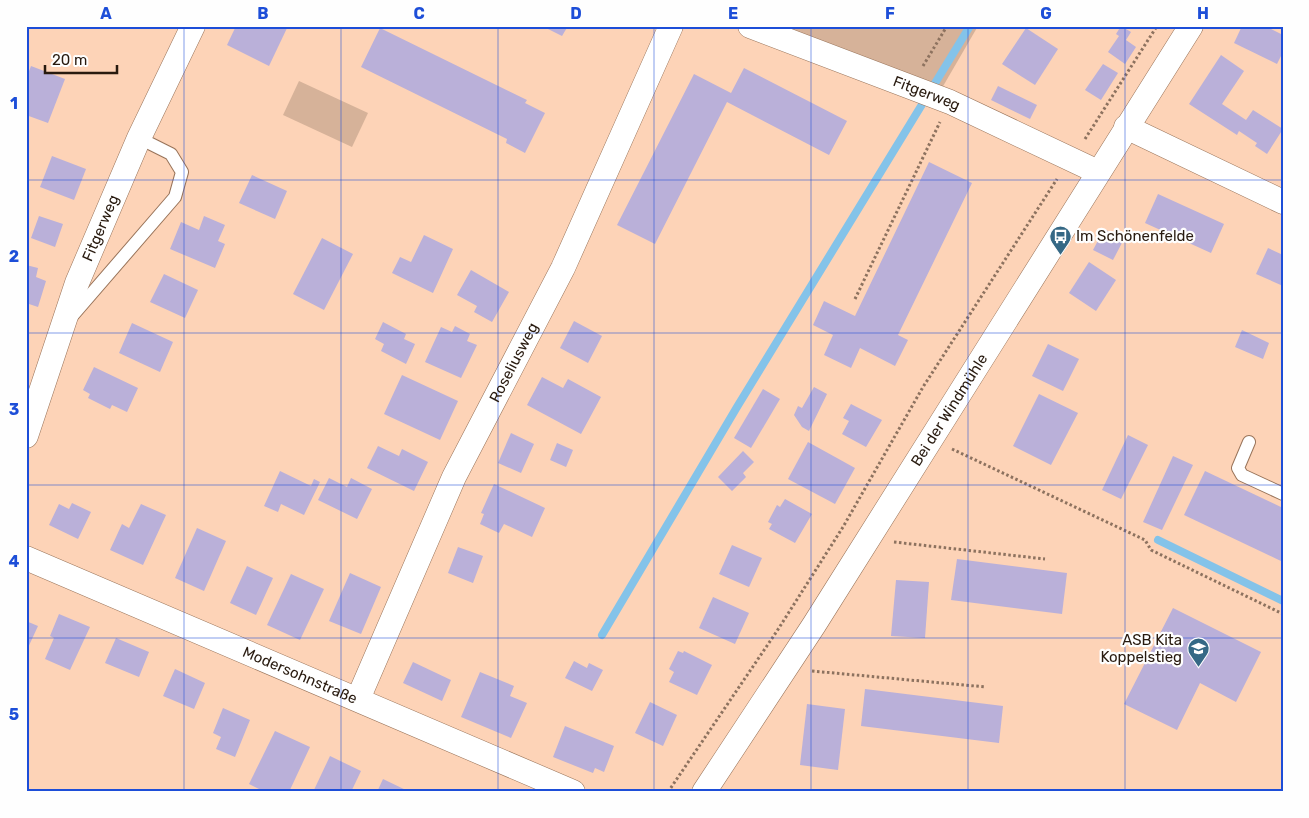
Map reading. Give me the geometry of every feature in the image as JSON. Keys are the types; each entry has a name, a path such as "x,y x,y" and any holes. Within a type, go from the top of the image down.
{"street":[{"name":"Fitgerweg","path":"26,436 77,283 139,138 193,26"},
{"name":"Roseliusweg","path":"358,699 454,477 563,268 671,26"},
{"name":"Fitgerweg","path":"750,26 911,85 1098,172"},
{"name":"Bei der Windmühle","path":"704,792 932,439 1191,26"},
{"path":"1126,127 1283,202"},
{"name":"Modersohnstraße","path":"26,558 573,792"}],"lane":[{"path":"63,326 175,197 182,172 172,154 139,138"},
{"path":"1249,442 1238,468 1242,475 1283,494"}],"path":[{"path":"911,85 947,26"},
{"path":"668,792 843,527 923,387 1157,26"},
{"path":"855,299 950,102"},
{"path":"932,439 1145,540 1151,550 1283,614"},
{"path":"868,539 1045,559"},
{"path":"785,669 986,687"}],"shaded area":[{"path":"783,26 978,26 942,88"},
{"path":"299,81 368,113 352,147 283,115"}],"building":[{"path":"236,26 288,26 269,66 227,45"},
{"path":"542,26 568,26 562,36"},
{"path":"1121,26 1131,32 1126,40 1136,47 1125,64 1108,52 1119,36 1116,34"},
{"path":"1242,26 1265,26 1283,35 1283,52 1277,64 1234,43"},
{"path":"380,28 527,100 525,103 545,113 525,153 506,143 507,139 361,67"},
{"path":"1026,28 1058,49 1035,85 1002,64"},
{"path":"1221,55 1244,71 1222,104 1246,120 1253,110 1283,129 1267,154 1255,146 1257,143 1239,131 1237,135 1189,104"},
{"path":"1103,64 1118,73 1101,100 1085,90"},
{"path":"31,66 65,79 48,123 26,115 26,79"},
{"path":"744,68 847,121 829,155 727,102 655,244 617,225 694,74 731,93"},
{"path":"998,86 1037,105 1030,119 991,100"},
{"path":"52,156 86,169 74,200 40,187"},
{"path":"929,162 972,183 898,335 908,340 895,366 860,348 851,368 824,355 833,335 813,325 824,301 855,316"},
{"path":"252,175 287,191 275,219 239,203"},
{"path":"1158,194 1224,224 1211,253 1145,223"},
{"path":"39,216 63,224 55,247 31,238"},
{"path":"204,216 225,225 218,241 225,244 215,268 170,249 181,222 199,230"},
{"path":"1104,229 1124,239 1113,260 1093,250"},
{"path":"424,235 453,249 433,293 392,273 400,257 411,262"},
{"path":"322,238 353,254 324,310 293,294"},
{"path":"1268,248 1283,255 1283,286 1256,274"},
{"path":"1089,262 1116,280 1096,311 1069,293"},
{"path":"26,265 38,268 36,277 46,281 38,307 26,303"},
{"path":"471,270 509,292 492,322 474,312 477,306 457,295"},
{"path":"164,274 198,290 185,318 150,302"},
{"path":"574,321 602,336 588,363 560,348"},
{"path":"383,322 406,334 404,339 415,344 406,364 381,351 384,344 375,339"},
{"path":"132,323 173,342 160,372 119,353"},
{"path":"455,326 470,334 467,341 477,345 461,378 425,362 441,327 452,332"},
{"path":"1242,330 1269,343 1263,359 1235,347"},
{"path":"1048,344 1079,359 1063,391 1032,376"},
{"path":"94,367 138,388 127,412 112,405 110,409 88,398 90,394 83,390"},
{"path":"402,375 458,401 440,440 384,414"},
{"path":"542,377 563,388 568,379 601,397 581,434 527,405"},
{"path":"814,387 827,394 809,431 802,427 794,415 798,406 802,408"},
{"path":"763,389 780,399 751,448 734,438"},
{"path":"1039,394 1078,413 1051,465 1013,446"},
{"path":"851,404 882,420 866,447 842,434 849,421 843,418"},
{"path":"511,433 534,444 521,473 498,463"},
{"path":"1128,435 1148,445 1121,499 1102,490"},
{"path":"808,442 855,468 835,504 788,479"},
{"path":"557,443 573,450 566,467 550,460"},
{"path":"378,446 399,456 402,449 428,462 414,491 367,468"},
{"path":"743,451 754,462 743,473 746,477 732,491 718,477"},
{"path":"1173,456 1193,465 1162,530 1143,522"},
{"path":"280,471 311,486 314,479 320,482 304,515 281,504 278,512 264,506"},
{"path":"1205,471 1283,508 1283,562 1184,515"},
{"path":"329,478 347,487 351,478 372,489 357,519 318,500"},
{"path":"494,484 545,508 532,537 504,524 499,533 480,524 484,514 481,513"},
{"path":"785,499 812,514 795,543 769,529 772,524 768,522 777,505 780,507"},
{"path":"72,503 91,512 78,539 49,525 59,504 69,509"},
{"path":"141,504 166,515 143,565 110,550 122,524 129,528"},
{"path":"197,528 226,541 204,591 175,578"},
{"path":"732,545 762,558 749,587 719,574"},
{"path":"458,547 483,556 473,583 448,573"},
{"path":"957,559 1067,573 1062,614 951,600"},
{"path":"247,566 273,578 256,615 230,603"},
{"path":"350,573 381,587 361,634 329,621"},
{"path":"291,574 324,589 300,640 267,625"},
{"path":"896,580 929,582 925,638 891,636"},
{"path":"713,597 749,613 735,644 699,628"},
{"name":"ASB Kita Koppelstieg","path":"1173,608 1261,652 1236,702 1200,683 1177,730 1124,704"},
{"path":"59,614 90,627 70,670 45,659 54,638 50,636"},
{"path":"26,621 38,626 26,652"},
{"path":"116,638 149,652 139,677 105,663"},
{"path":"678,651 683,653 684,651 712,665 697,695 669,682 674,672 669,669"},
{"path":"574,661 587,668 589,663 603,670 592,691 565,678"},
{"path":"413,662 451,680 442,701 403,683"},
{"path":"175,669 205,683 194,709 163,696"},
{"path":"480,672 514,686 510,696 527,703 511,738 461,717"},
{"path":"865,689 1003,706 999,743 861,726"},
{"path":"650,702 677,715 663,746 635,733"},
{"path":"807,704 845,709 838,770 800,765"},
{"path":"223,708 250,720 235,757 216,749 221,737 213,733"},
{"path":"565,726 614,746 604,772 595,768 593,773 553,757"},
{"path":"275,731 310,747 289,792 265,792 249,784"},
{"path":"330,756 361,771 351,792 313,792"},
{"path":"383,779 410,792 377,792"}],"waterway":[{"path":"602,635 737,407 970,26"},
{"path":"1158,540 1283,601"}],"place":[{"name":"Im Schönenfelde","path":"1060,255"},
{"name":"ASB Kita Koppelstieg","path":"1198,668"}]}
